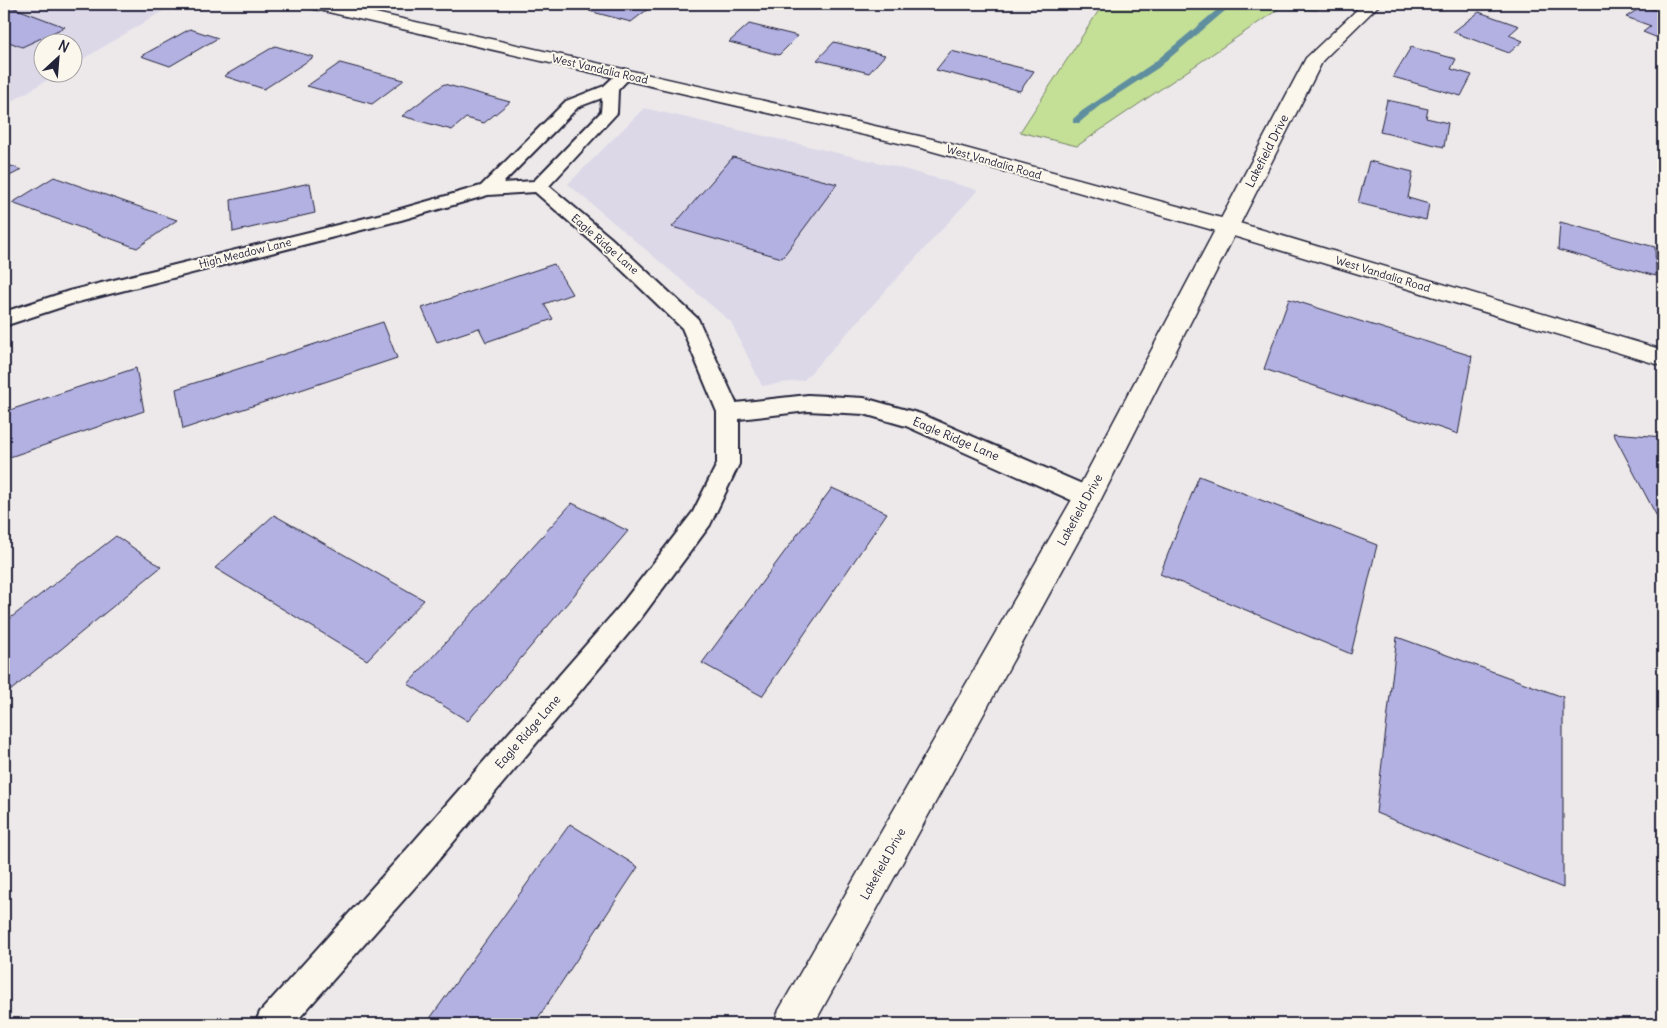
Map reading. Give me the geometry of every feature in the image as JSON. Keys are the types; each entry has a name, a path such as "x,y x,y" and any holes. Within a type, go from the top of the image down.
{"main road":[{"name":"West Vandalia Road","path":"314,4 926,143 1228,227 1663,358"},
{"name":"Lakefield Drive","path":"794,1024 1088,497 1315,58 1372,4"}],"lane":[{"path":"539,186 609,113 610,89 625,74"},
{"name":"High Meadow Lane","path":"487,190 572,104 610,89"},
{"name":"High Meadow Lane","path":"4,320 69,298 394,216 487,190 539,186"},
{"name":"Eagle Ridge Lane","path":"272,1024 562,694 629,614 702,518 728,464 728,412 692,324 604,242 539,186"},
{"name":"Eagle Ridge Lane","path":"728,412 808,403 864,406 922,423 1088,497"}],"shaded area":[{"path":"4,4 175,4 82,60 82,32 32,32 32,82 44,82 4,106"},
{"path":"644,108 889,165 978,190 804,380 762,386 731,322 568,184"}],"green space":[{"path":"1103,4 1326,4 1317,10 1280,8 1077,146 1020,132"}],"building":[{"path":"4,4 65,27 54,32 32,32 32,42 22,47 4,40"},
{"path":"599,4 643,4 652,6 631,22 589,11"},
{"path":"1643,6 1663,13 1663,40 1643,32 1651,26 1626,17"},
{"path":"1479,12 1519,26 1509,35 1523,41 1509,53 1453,32"},
{"path":"749,24 798,36 779,55 729,42"},
{"path":"190,29 218,38 170,66 141,56"},
{"path":"834,42 885,55 869,73 817,60"},
{"path":"275,46 314,57 264,89 224,76"},
{"path":"1411,47 1456,59 1451,69 1472,75 1461,96 1393,77"},
{"path":"951,51 1034,71 1020,91 936,70"},
{"path":"340,63 404,80 372,104 307,86"},
{"path":"444,84 510,102 484,123 466,118 452,130 402,116"},
{"path":"1387,100 1428,109 1426,118 1448,123 1444,147 1380,132"},
{"path":"733,157 837,184 782,258 672,227"},
{"path":"1369,161 1413,172 1408,198 1429,204 1426,220 1358,203"},
{"path":"4,163 21,170 4,179"},
{"path":"54,177 177,220 137,248 12,203"},
{"path":"310,183 315,213 233,232 231,200"},
{"path":"1560,222 1655,247 1656,276 1558,250"},
{"path":"554,264 572,294 544,304 553,319 486,342 479,328 437,342 422,308"},
{"path":"1289,299 1472,356 1458,434 1264,369"},
{"path":"383,322 397,358 183,429 176,389"},
{"path":"136,368 144,411 4,459 4,412"},
{"path":"1613,433 1663,437 1663,528"},
{"path":"1199,476 1377,545 1351,654 1160,574"},
{"path":"832,488 887,513 762,696 702,663"},
{"path":"572,503 628,531 468,721 408,684"},
{"path":"274,515 424,600 367,660 215,568"},
{"path":"116,536 161,567 4,696 4,623"},
{"path":"1397,637 1563,697 1563,888 1376,813"},
{"path":"570,824 638,867 534,1024 426,1024"}],"waterway":[{"path":"1076,121 1155,66 1229,4"}]}
